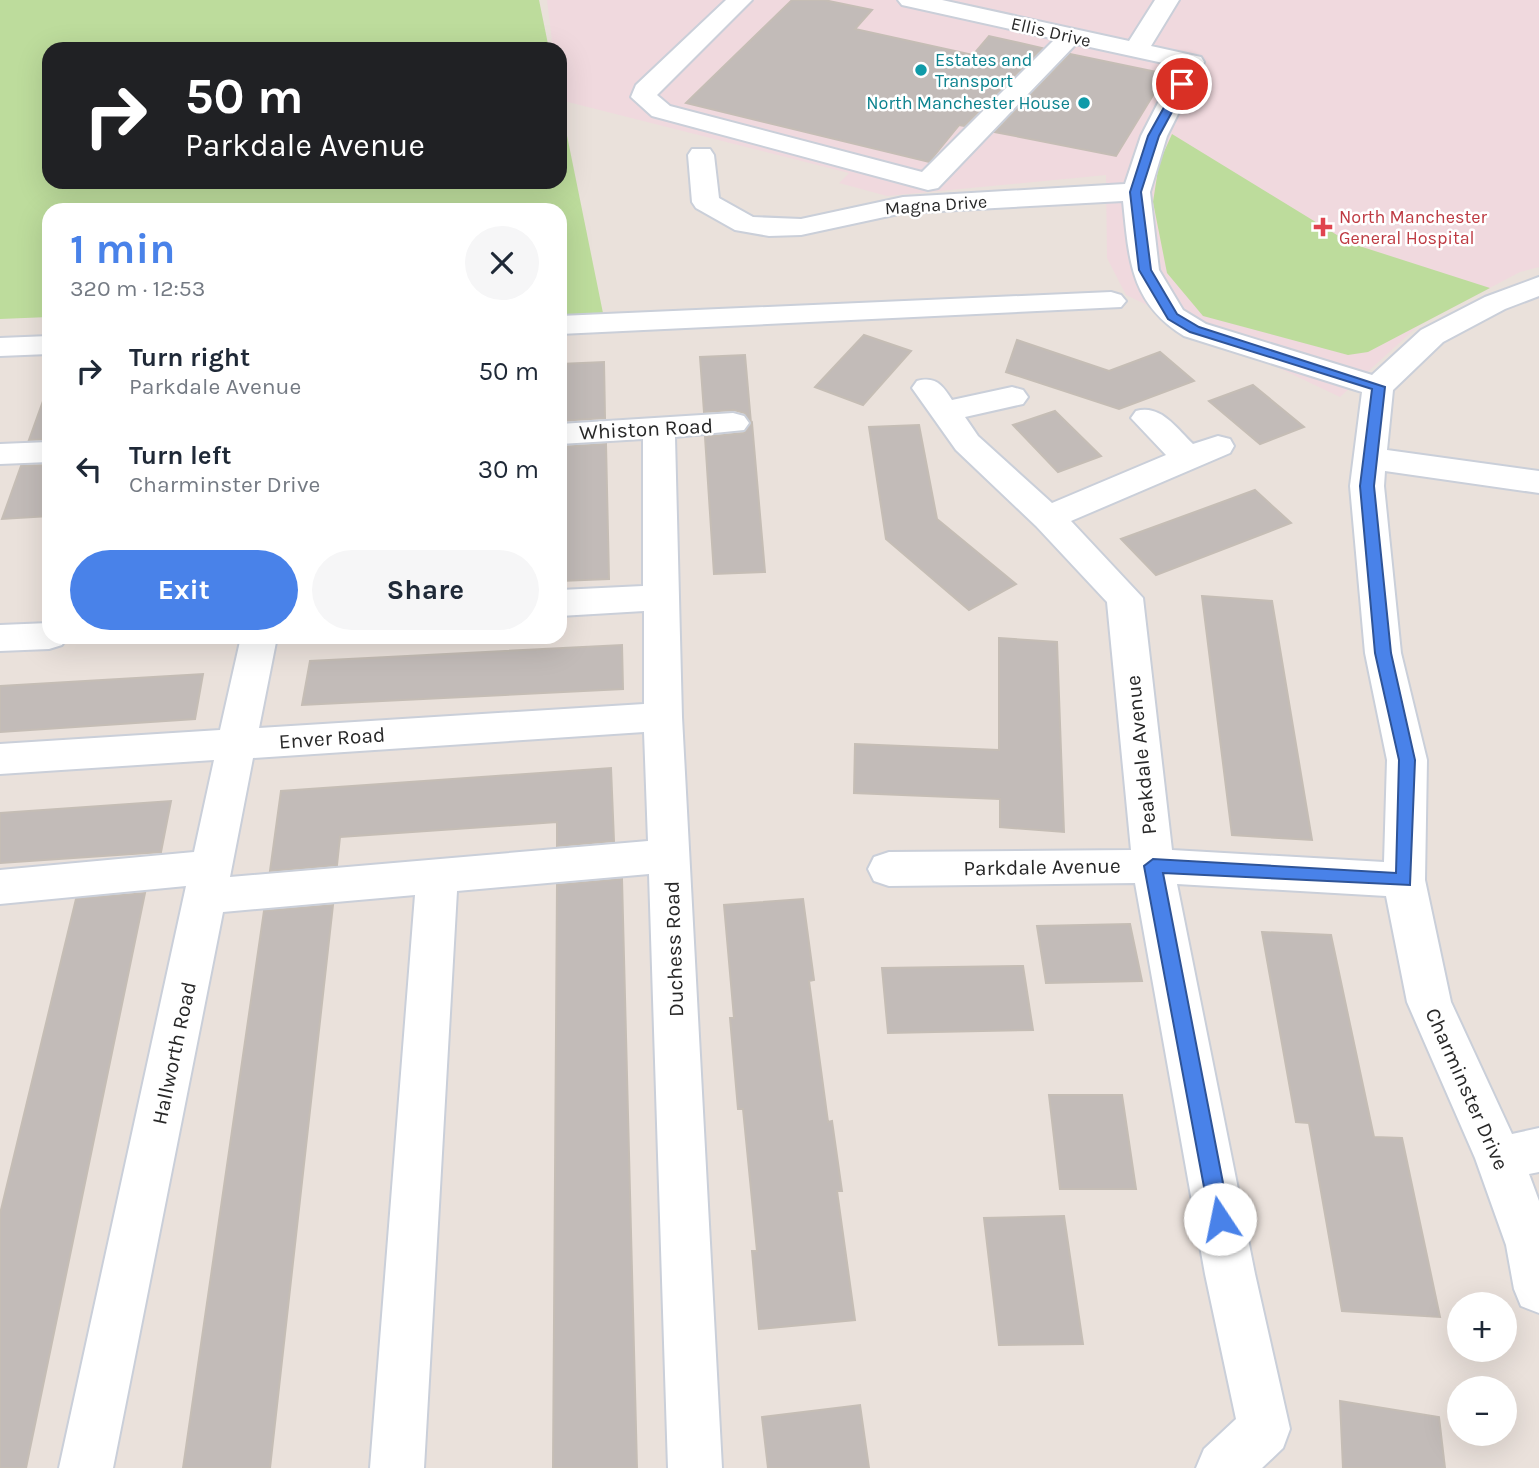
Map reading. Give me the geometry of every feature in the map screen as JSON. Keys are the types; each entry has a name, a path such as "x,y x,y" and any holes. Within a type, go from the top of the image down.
{"street":[{"path":"740,0 645,90 644,97 651,106 674,115 928,182 1069,37"},
{"name":"Ellis Drive","path":"910,0 1192,62 1154,136 1136,192"},
{"path":"1135,51 1167,0"},
{"name":"Magna Drive","path":"701,155 706,202 728,227 801,227 903,205 1136,192"},
{"path":"1136,192 1145,270 1172,316 1195,330 1378,387 1432,336 1495,303 1539,286"},
{"path":"567,324 1111,302"},
{"path":"0,347 42,345"},
{"name":"Charminster Drive","path":"1378,387 1367,486 1383,653 1407,760 1404,880 1429,1002 1519,1154 1539,1289"},
{"name":"Peakdale Avenue","path":"1012,397 937,399 967,443 1048,518 1125,598 1153,866 1230,1274 1264,1429 1223,1468"},
{"path":"1147,418 1188,458"},
{"name":"Whiston Road","path":"567,433 659,430 733,423"},
{"name":"Duchess Road","path":"659,430 663,717 695,1468"},
{"path":"1048,518 1219,446"},
{"path":"0,454 42,452"},
{"path":"1370,458 1539,482"},
{"path":"567,603 662,597"},
{"path":"0,638 42,636"},
{"name":"Hallworth Road","path":"86,1468 258,644"},
{"name":"Enver Road","path":"0,759 663,717"},
{"path":"0,887 437,876 670,856"},
{"name":"Parkdale Avenue","path":"889,869 1153,866 1404,880"},
{"path":"397,1468 437,876"}],"shaded area":[{"name":"North Manchester General Hospital","path":"547,0 1539,0 1539,267 1520,272 1418,326 1340,397 1126,295 1107,258 1106,175 887,196 839,183 849,173 567,102 567,42 552,42"}],"green space":[{"path":"0,0 539,0 548,42 42,42 42,189 567,189 567,136 604,318 567,317 567,203 42,203 42,317 0,319"},
{"path":"1172,134 1350,243 1490,288 1368,352 1348,355 1203,316 1167,273 1153,202 1159,163"}],"building":[{"name":"Estates and Transport","path":"792,0 824,0 872,10 855,29 973,55 989,36 1042,48 964,126 959,125 929,162 686,103"},
{"name":"North Manchester House","path":"1070,54 1166,74 1116,156 995,132"},
{"path":"864,335 911,351 863,405 815,387"},
{"path":"1017,340 1109,371 1160,352 1194,381 1119,409 1006,372"},
{"path":"745,355 751,423 745,413 734,410 704,412 700,357"},
{"path":"604,362 605,418 567,421 567,364"},
{"path":"1253,385 1304,427 1260,444 1209,401"},
{"path":"42,404 42,439 29,440"},
{"path":"1055,411 1101,456 1058,472 1013,425"},
{"path":"752,423 765,572 714,574 705,437 744,433"},
{"path":"919,425 937,519 1016,584 969,610 886,539 869,427"},
{"path":"606,444 609,579 567,581 567,447"},
{"path":"42,465 42,516 2,519 21,466"},
{"path":"1255,490 1291,523 1156,575 1121,539"},
{"path":"1202,596 1272,601 1312,840 1232,835"},
{"path":"999,638 1057,642 1064,832 1000,827 1000,799 854,793 855,744 999,750"},
{"path":"622,645 623,689 302,705 310,661"},
{"path":"203,674 195,719 0,732 0,686"},
{"path":"611,768 614,841 557,846 557,822 340,837 337,865 270,871 281,791"},
{"path":"171,801 161,852 0,863 0,813"},
{"path":"622,879 637,1468 553,1468 557,885"},
{"path":"145,893 26,1468 0,1468 0,1214 76,899"},
{"path":"803,899 814,980 809,981 828,1122 832,1121 842,1191 837,1191 855,1320 759,1329 752,1251 757,1251 743,1109 738,1109 730,1018 734,1018 724,905"},
{"path":"333,905 270,1468 183,1468 264,911"},
{"path":"1130,924 1142,981 1046,983 1037,926"},
{"path":"1262,932 1331,935 1374,1137 1402,1138 1440,1317 1342,1311 1309,1123 1296,1122"},
{"path":"1023,966 1033,1030 888,1033 882,968"},
{"path":"1049,1095 1122,1095 1136,1189 1060,1189"},
{"path":"1064,1216 1083,1344 999,1345 984,1218"},
{"path":"1340,1401 1439,1417 1445,1468 1343,1468"},
{"path":"860,1405 869,1468 768,1468 762,1417"}],"place":[{"name":"Estates and Transport","path":"921,70"},
{"name":"North Manchester House","path":"1084,103"},
{"name":"North Manchester General Hospital","path":"1323,227"}],"route":[{"path":"1182,84 1154,136 1136,192 1145,270 1172,316 1195,330 1378,387 1367,486 1383,653 1407,760 1404,880 1153,866 1220,1219"}]}
